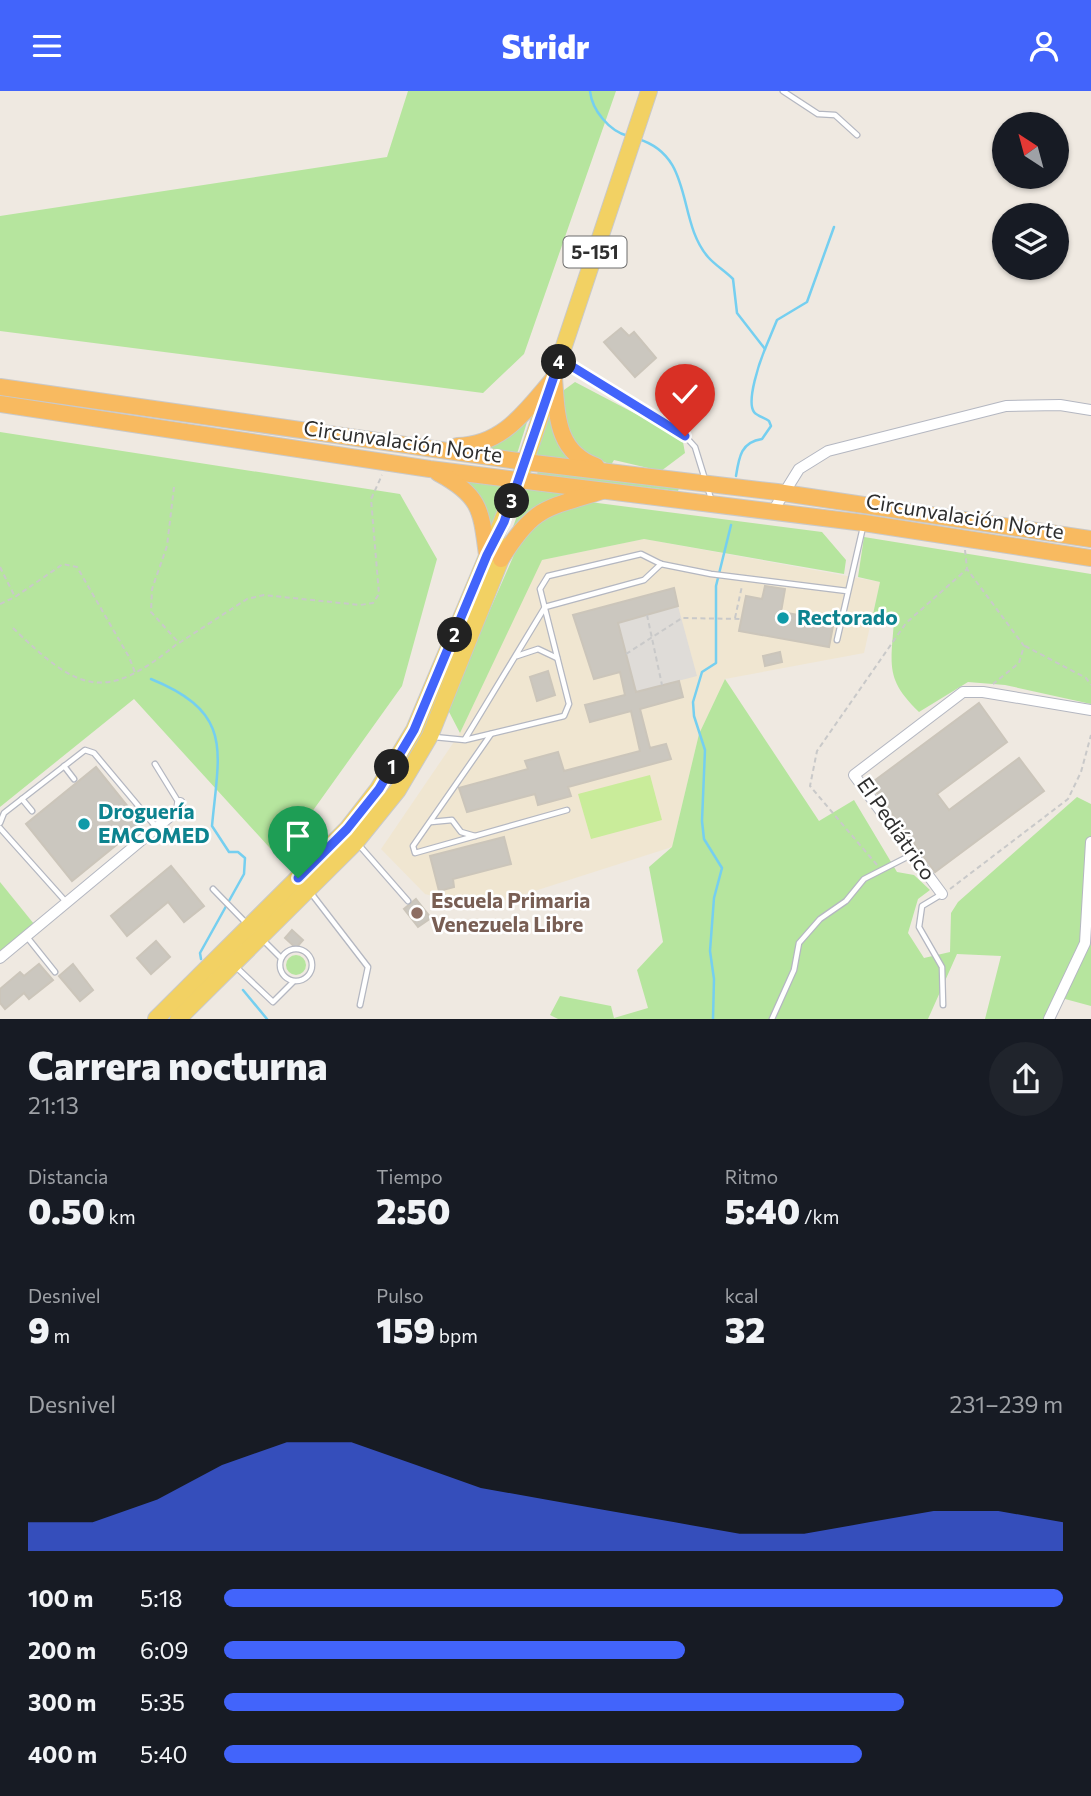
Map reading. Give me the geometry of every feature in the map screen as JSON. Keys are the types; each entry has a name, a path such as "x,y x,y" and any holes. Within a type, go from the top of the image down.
{"highway":[{"path":"412,447 476,445 496,437 514,424 554,378"},
{"path":"554,378 561,435 569,449 584,462 625,475"},
{"name":"Circunvalación Norte","path":"0,387 412,447 783,493 1091,539"},
{"name":"Circunvalación Norte","path":"0,404 387,462 712,502 1091,558"},
{"path":"430,468 468,492 478,504 494,557"},
{"path":"494,557 539,513 564,501 610,489"},
{"path":"864,523 866,505"}],"main road":[{"name":"5-151","path":"255,932 308,889 356,842 398,790 494,557 649,91"},
{"name":"5-151","path":"156,1019 255,932 347,829 422,733"},
{"name":"5-151","path":"178,1019 228,958"}],"street":[{"path":"773,511 799,469 822,453 875,437 1006,406 1060,405 1091,411"},
{"name":"El Pediátrico","path":"942,894 853,775 963,692 983,692 1091,710"},
{"path":"0,958 179,809 180,803"},
{"path":"1049,1019 1085,943 1091,842"}],"lane":[{"path":"783,91 818,114 835,115 857,135"},
{"path":"560,359 685,436 695,447 712,502"},
{"path":"837,641 864,523"},
{"path":"422,733 465,740 564,716 569,704 540,589 548,576 641,554 661,564 711,574 847,591"},
{"path":"465,740 545,607 644,580 661,564"},
{"path":"515,657 538,649 558,659"},
{"path":"492,734 413,846 415,853 567,810"},
{"path":"67,904 0,825 4,813 85,750 94,753 156,828"},
{"path":"155,764 180,803"},
{"path":"64,766 74,779"},
{"path":"22,799 32,811"},
{"path":"431,822 452,820 461,832 476,836"},
{"path":"356,842 408,901"},
{"path":"772,1019 794,970 799,943 820,919 846,901 864,879 880,868 914,854"},
{"path":"308,889 368,967 360,1005"},
{"path":"213,890 281,958 281,973 293,982"},
{"path":"942,894 922,906 919,927 942,967 943,1005"},
{"path":"27,936 55,972"},
{"path":"228,958 273,1002 293,982 304,980 311,971 309,955 295,949 281,958"}],"path":[{"path":"13,628 47,661 82,682 116,682 136,675 179,643 247,599 264,595 360,605 373,603 379,594 371,499 387,462"},
{"path":"174,487 167,546 152,589 151,612 179,643"},
{"path":"965,539 967,569 1024,646 1086,678 1091,685"},
{"path":"0,604 15,597 63,564 77,567 129,657 136,675"},
{"path":"0,567 15,597"},
{"path":"880,868 810,786 817,751 906,623 967,569"},
{"path":"735,619 744,578"},
{"path":"647,615 662,685"},
{"path":"626,654 682,618 741,619"},
{"path":"983,692 1019,663 1024,646"},
{"path":"942,894 1068,799 1081,772 1091,735"}],"shaded area":[{"path":"644,539 880,582 864,653 725,679 699,734 672,847 481,908 425,894 381,849 460,733 541,560"},
{"path":"678,606 697,676 636,692 618,623"}],"green space":[{"path":"408,91 616,91 524,354 483,393 0,331 0,216 387,157"},
{"path":"575,382 676,435 683,442 685,453 661,471 614,460 611,465 576,449 562,409 564,390"},
{"path":"551,411 557,441 577,466 535,458"},
{"path":"529,416 516,457 467,450"},
{"path":"0,432 400,494 437,559 402,686 279,858 134,699 0,807"},
{"path":"538,470 679,488 678,491 537,475"},
{"path":"458,477 508,485 490,536"},
{"path":"527,488 572,495 539,504 513,527"},
{"path":"590,502 822,532 846,560 844,574 644,539 542,560 460,733 447,708 520,541 556,509"},
{"path":"864,537 1091,574 1091,704 1005,685 968,682 919,712 895,681 892,661 894,620 873,614 880,582 858,577"},
{"path":"725,679 819,821 854,800 897,872 914,875 930,890 918,899 908,933 924,958 950,952 951,913 958,902 1077,797 1091,804 1091,1006 1054,996 1044,1019 985,1019 1001,956 957,954 928,1019 558,1019 550,1015 560,996 611,1006 614,1018 648,1008 637,970 663,942 649,867 672,847 699,734"},
{"path":"650,775 662,820 591,839 578,794"},
{"path":"0,882 34,924 0,952"},
{"path":"292,955 300,955 306,965 300,975 292,975 286,969 286,961"}],"building":[{"path":"621,328 629,336 634,332 656,358 635,377 604,342"},
{"name":"Rectorado","path":"765,586 785,589 781,612 834,621 829,647 739,631 746,596 762,599"},
{"path":"674,588 678,606 618,623 636,692 679,681 683,697 640,709 650,748 666,744 671,759 568,787 571,796 538,805 535,794 467,812 459,788 528,769 525,761 558,752 564,771 640,751 631,711 590,722 585,705 625,695 620,672 594,679 573,615"},
{"path":"780,652 782,662 765,666 763,656"},
{"path":"548,671 555,695 537,701 530,677"},
{"path":"979,703 1007,742 937,794 949,810 1019,758 1044,791 935,872 870,784"},
{"name":"Droguería EMCOMED","path":"96,767 142,824 72,881 26,824"},
{"path":"504,837 511,864 453,879 454,887 439,891 430,856"},
{"path":"171,866 204,906 184,922 168,902 127,936 111,916"},
{"name":"Escuela Primaria Venezuela Libre","path":"416,899 431,918 418,927 404,909"},
{"path":"292,930 303,940 296,948 285,938"},
{"path":"156,941 170,957 151,974 137,958"},
{"path":"39,964 53,980 29,999 24,993 5,1009 0,1003 0,989 20,972 24,976"},
{"path":"73,964 93,990 80,1001 59,976"}],"waterway":[{"path":"590,91 594,105 608,125 628,136"},
{"path":"638,139 656,147 668,159 677,174 698,242 708,257 733,279 737,313 765,349 755,381 752,407 754,412 769,421 771,426 762,439 750,443 742,451 736,476"},
{"path":"765,349 777,320 807,302 834,227"},
{"path":"713,1019 714,979 710,951 714,898 722,868 704,839 702,821 705,750 694,716 693,702 702,672 716,663 716,586 731,525"},
{"path":"151,679 178,692 197,706 209,720 218,755 212,826 229,852 238,852 245,858 244,874 200,953 201,959"},
{"path":"243,990 267,1019"}],"place":[{"name":"Rectorado","path":"783,618"},
{"name":"Droguería EMCOMED","path":"84,824"},
{"name":"Escuela Primaria Venezuela Libre","path":"417,913"}],"route":[{"path":"298,878 347,829 379,789 414,730 487,555 504,522 560,359 685,436"}]}
